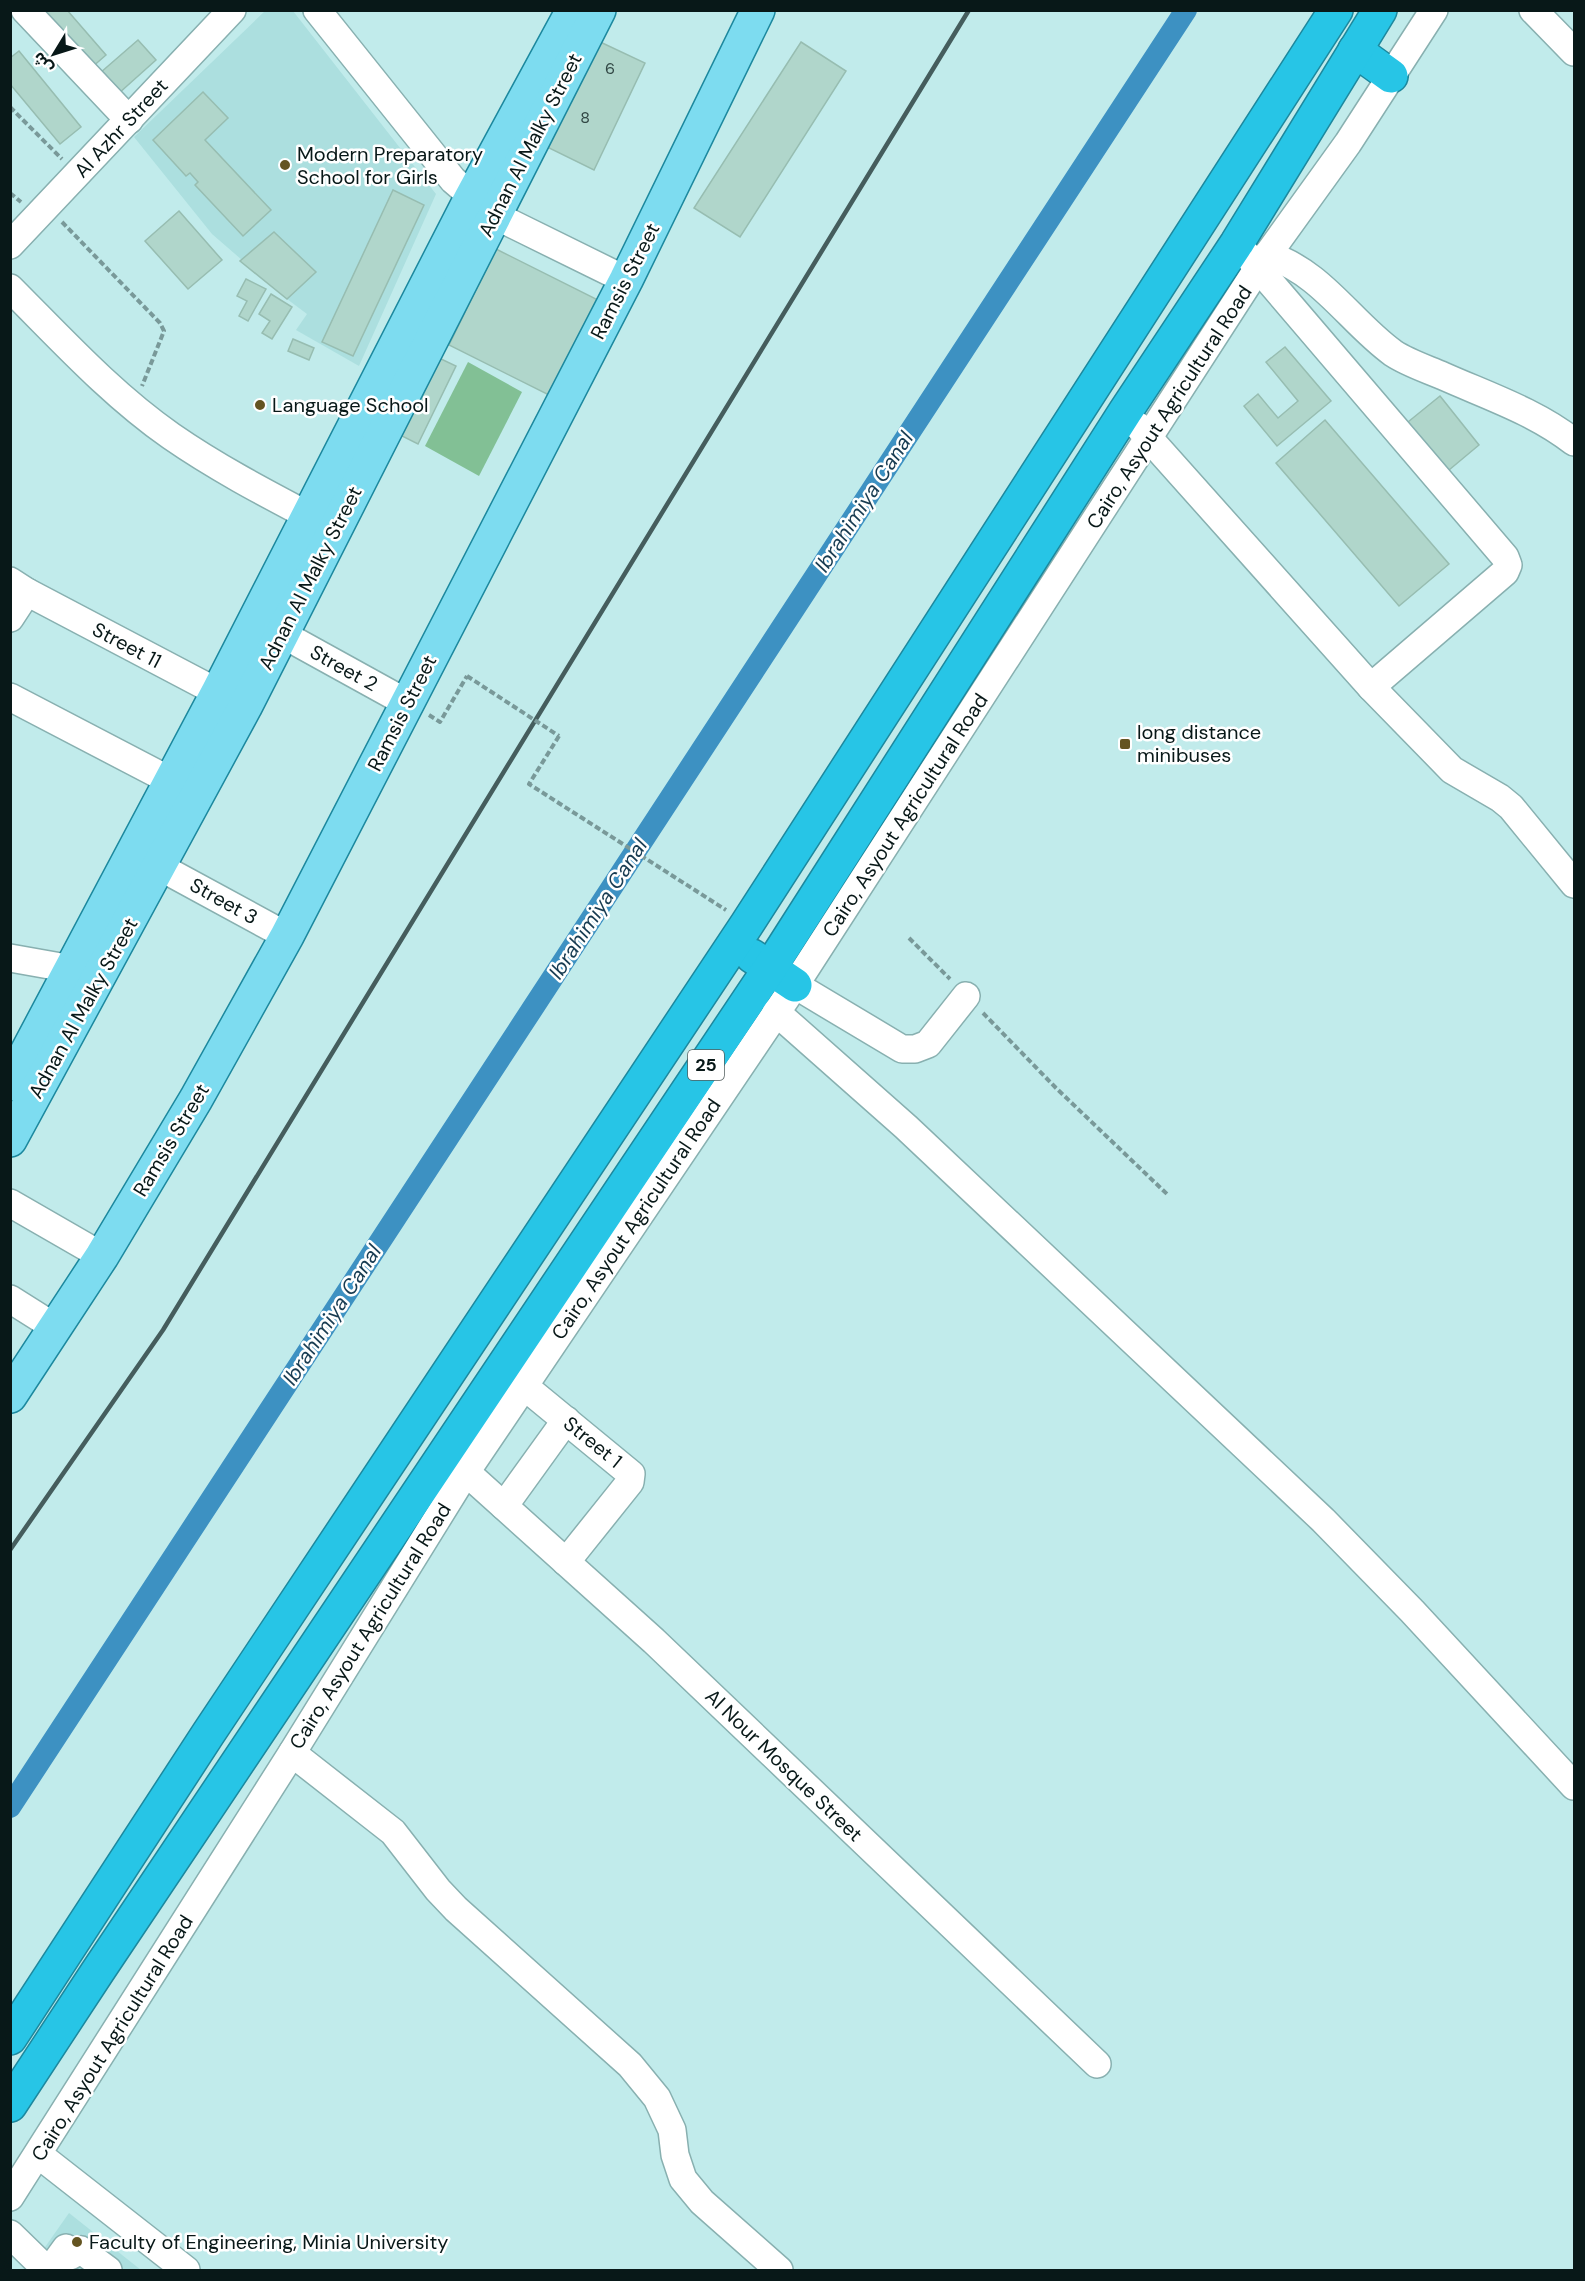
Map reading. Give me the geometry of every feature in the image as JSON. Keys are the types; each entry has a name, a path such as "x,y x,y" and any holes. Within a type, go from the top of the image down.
{"highway":[{"name":"25","path":"10,2038 208,1734 733,944 1336,10"},
{"name":"Cairo, Asyout Agricultural Road","path":"10,2105 242,1759 783,977 1125,412 1236,243 1380,10"},
{"path":"1355,50 1391,76"},
{"path":"733,944 783,977"},
{"path":"208,1734 242,1759"}],"main road":[{"name":"Adnan Al Malky Street","path":"10,1140 160,867 231,699 483,207 573,10"},
{"name":"Adnan Al Malky Street","path":"483,207 599,10"},
{"name":"Ramsis Street","path":"10,1396 102,1256 196,1099 287,936 626,280 758,10"},
{"name":"Adnan Al Malky Street","path":"10,1084 171,781 282,634 321,522"}],"street":[{"path":"25,10 129,120"},
{"name":"Al Azhr Street","path":"10,245 231,10"},
{"path":"317,10 453,180 483,207 626,280"},
{"name":"Cairo, Asyout Agricultural Road","path":"10,2197 39,2155 292,1753 466,1472 776,1012 783,977 1149,439 1263,261 1348,143 1434,10"},
{"path":"1533,10 1575,52"},
{"path":"1236,243 1263,261 1401,434 1505,557 1508,565 1505,572 1371,687"},
{"path":"1263,261 1288,262 1313,279 1394,353 1416,365 1532,415 1575,442"},
{"path":"10,288 83,362 133,407 171,436 210,462 321,522"},
{"path":"1125,412 1371,687 1452,770 1494,794 1511,807 1575,884"},
{"path":"10,618 19,586"},
{"name":"Street 11","path":"19,586 231,699"},
{"name":"Street 2","path":"282,634 407,703"},
{"path":"10,697 171,781"},
{"name":"Street 3","path":"160,867 287,936"},
{"path":"10,958 72,969"},
{"path":"783,977 902,1049 915,1049 928,1044 966,996"},
{"path":"776,1012 906,1127 1323,1520 1412,1611 1575,1786"},
{"path":"10,1203 102,1256"},
{"path":"10,1299 56,1328"},
{"name":"Street 1","path":"524,1386 628,1470 631,1478 566,1562"},
{"path":"504,1506 566,1420"},
{"name":"Al Nour Mosque Street","path":"466,1472 654,1641 1097,2064"},
{"path":"292,1753 393,1832 438,1890 456,1909 630,2065 657,2098 672,2130 675,2155 683,2179 702,2202 779,2271"},
{"path":"39,2155 186,2271"},
{"path":"10,2234 48,2271 66,2248 70,2256 81,2250 108,2271"}],"path":[{"path":"10,107 77,174"},
{"path":"46,207 160,323 164,331 133,407"},
{"path":"447,711 467,676 559,736 529,784 712,902"},
{"path":"909,938 1056,1088 1168,1195"}],"shaded area":[{"name":"Modern Preparatory School for Girls","path":"265,11 293,11 436,194 359,366 296,330 307,314 212,234 134,137"},
{"name":"Faculty of Engineering, Minia University","path":"69,2213 141,2270 29,2270"}],"green space":[{"path":"468,362 522,392 479,476 425,446"}],"building":[{"path":"27,10 67,10 106,55 83,75"},
{"path":"138,40 156,60 118,94 100,73"},
{"path":"596,40 645,63 594,170 545,146"},
{"path":"801,42 846,71 740,237 694,208"},
{"path":"19,51 81,127 60,144 10,84 10,58"},
{"path":"203,92 228,118 205,140 271,210 243,236 195,185 198,182 190,173 186,176 153,140"},
{"path":"393,190 424,205 353,356 322,342"},
{"path":"179,211 222,260 188,289 145,241"},
{"path":"274,232 316,272 287,299 240,261"},
{"path":"496,249 602,302 555,398 449,345"},
{"path":"246,279 266,289 248,321 239,316 247,301 237,296"},
{"path":"271,294 292,307 272,339 262,333 270,321 259,314"},
{"path":"293,339 314,348 309,360 288,351"},
{"path":"1285,347 1331,401 1277,446 1244,406 1258,394 1278,418 1298,401 1266,362"},
{"path":"439,358 456,366 418,444 400,435"},
{"path":"1440,396 1479,445 1443,475 1403,426"},
{"path":"1325,420 1449,564 1399,606 1276,463"}],"waterway":[{"name":"Ibrahimiya Canal","path":"10,1807 1186,10"}],"railway":[{"path":"10,1550 163,1330 969,10"}],"place":[{"name":"Modern Preparatory School for Girls","path":"285,165"},
{"name":"Language School","path":"260,405"},
{"name":"long distance minibuses","path":"1125,744"},
{"name":"Faculty of Engineering, Minia University","path":"77,2242"}]}
